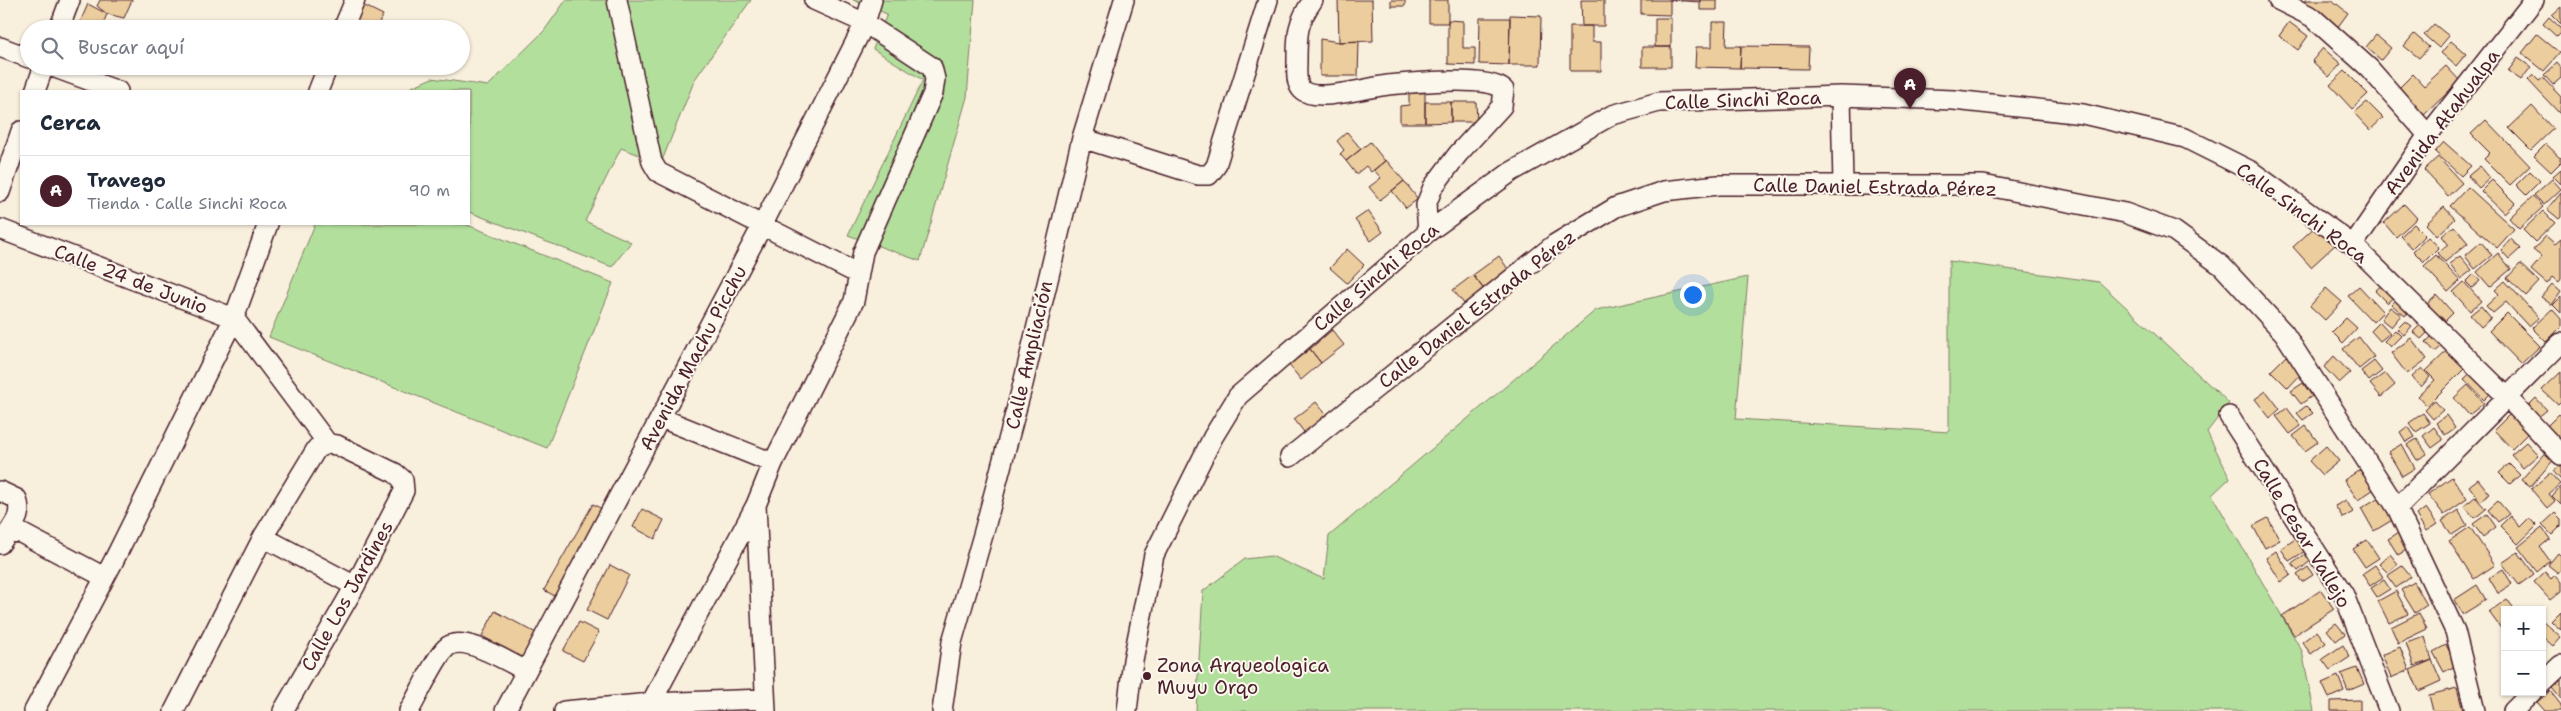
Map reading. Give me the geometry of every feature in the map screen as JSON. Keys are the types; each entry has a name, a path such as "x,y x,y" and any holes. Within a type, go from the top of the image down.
{"street":[{"path":"62,20 70,0"},
{"path":"347,20 355,0"},
{"path":"617,0 652,162 658,172 858,274"},
{"path":"651,707 756,504 773,463 854,302 863,252 933,93 935,79 932,67 865,23 814,0"},
{"name":"Avenida Machu Picchu","path":"511,708 526,671 762,226 865,23 872,0"},
{"path":"1109,0 1110,42"},
{"name":"Calle Ampliación","path":"942,711 952,642 1023,384 1082,138 1124,0"},
{"path":"1082,138 1198,175 1209,175 1216,166 1268,0"},
{"path":"1313,0 1300,20 1297,35 1297,81 1301,90 1311,95 1323,95 1388,85 1474,81 1498,84 1504,90 1502,106 1449,164 1433,187 1426,205 1428,232"},
{"path":"2278,0 2312,17 2355,56 2428,135"},
{"name":"Avenida Atahualpa","path":"2353,245 2428,135 2534,0"},
{"path":"0,47 20,55"},
{"path":"35,90 41,75"},
{"path":"74,75 115,90"},
{"path":"318,90 324,75"},
{"path":"1841,96 1843,184"},
{"name":"Calle Sinchi Roca","path":"1127,711 1133,660 1154,555 1213,437 1238,396 1428,232 1511,172 1612,115 1659,102 1841,96 1954,100 2083,114 2185,138 2252,171 2353,245 2506,396 2561,455"},
{"path":"0,192 20,134"},
{"name":"Calle Daniel Estrada Pérez","path":"1290,457 1555,244 1616,207 1664,191 1718,185 1982,185 2125,213 2174,231 2222,266 2284,333 2397,508 2455,630 2475,711"},
{"path":"34,711 104,577 234,318 268,225"},
{"name":"Calle 24 de Junio","path":"0,229 234,318"},
{"path":"174,711 263,537 317,448 328,444 234,318"},
{"path":"2397,508 2506,396 2561,343"},
{"name":"Calle Cesar Vallejo","path":"2229,416 2344,595 2389,711"},
{"path":"661,418 773,463"},
{"name":"Calle Los Jardines","path":"283,711 355,586 404,492 403,480 395,473 337,445 328,444"},
{"path":"0,491 17,499 20,508 18,518 4,539"},
{"path":"564,711 766,705 756,504"},
{"path":"4,539 19,532 104,577"},
{"path":"263,537 355,586"},
{"path":"409,711 446,647 458,642 470,644 526,671"},
{"path":"2546,679 2561,665"},
{"path":"2512,711 2528,696"}],"green space":[{"path":"566,0 751,0 695,79 661,163 621,148 585,221 631,242 612,267 470,212 470,90 405,90 432,78 488,86 544,31"},
{"path":"853,0 975,0 967,97 920,261 848,235 923,80 873,49 887,14"},
{"path":"315,225 468,225 613,283 547,448 269,337"},
{"path":"1949,261 2099,282 2229,403 2207,432 2230,478 2212,495 2302,651 2314,711 1196,711 1203,591 1245,559 1271,556 1324,579 1329,536 1596,310 1748,277 1736,419 1949,432"}],"building":[{"path":"100,0 132,0 124,18 107,14 97,6"},
{"path":"1338,0 1372,0 1373,41 1339,42"},
{"path":"1391,0 1405,0 1405,6 1391,6"},
{"path":"1429,0 1448,0 1448,23 1429,23"},
{"path":"1581,0 1604,0 1604,26 1582,26"},
{"path":"1641,0 1670,0 1670,15 1641,14"},
{"path":"1670,0 1700,0 1700,2"},
{"path":"1700,0 1717,0 1717,10 1700,10"},
{"path":"2305,0 2332,0 2348,13 2337,28 2304,2"},
{"path":"88,4 107,14 105,20 81,20"},
{"path":"363,5 383,15 380,20 357,20"},
{"path":"2561,7 2561,24 2552,15"},
{"path":"1510,15 1541,16 1540,65 1509,65"},
{"path":"2549,17 2561,28 2561,33 2557,37 2543,24"},
{"path":"1480,18 1510,18 1509,65 1479,64"},
{"path":"1655,18 1671,18 1671,47 1655,47"},
{"path":"1448,20 1463,21 1463,48 1475,48 1475,65 1448,64"},
{"path":"1712,22 1727,22 1726,46 1741,46 1740,68 1695,67 1696,47 1712,47"},
{"path":"2289,22 2308,36 2298,50 2279,36"},
{"path":"2434,24 2449,36 2439,48 2424,35"},
{"path":"1570,26 1592,26 1592,42 1601,42 1601,71 1570,71"},
{"path":"2414,34 2429,47 2419,58 2404,46"},
{"path":"2537,34 2560,53 2544,71 2522,53"},
{"path":"2376,35 2391,48 2381,60 2366,47"},
{"path":"1320,39 1339,42 1359,41 1358,76 1320,76"},
{"path":"2451,41 2466,54 2456,66 2441,53"},
{"path":"1741,46 1809,47 1808,69 1740,68"},
{"path":"1642,47 1671,47 1671,67 1642,67"},
{"path":"2323,48 2341,64 2329,77 2312,61"},
{"path":"2518,58 2531,67 2521,80 2508,71"},
{"path":"2557,63 2561,68 2561,78 2553,85 2544,75"},
{"path":"2446,66 2460,81 2424,115 2399,88 2413,74 2424,86"},
{"path":"2345,71 2368,94 2352,109 2330,85"},
{"path":"2533,75 2539,81 2543,78 2561,97 2560,114 2528,80"},
{"path":"1409,86 1425,86 1425,123 1400,123 1400,106 1409,105"},
{"path":"1425,102 1451,102 1451,122 1425,123"},
{"path":"1451,102 1476,102 1477,122 1451,122"},
{"path":"2367,102 2383,118 2370,130 2354,113"},
{"path":"2532,106 2553,129 2531,150 2509,128"},
{"path":"2486,120 2530,166 2510,185 2484,159 2490,153 2471,134"},
{"path":"1347,132 1361,149 1346,161 1340,154 1344,150 1337,141"},
{"path":"1370,142 1385,161 1371,172 1366,166 1356,174 1346,161"},
{"path":"2444,142 2471,166 2461,176 2435,152"},
{"path":"2546,144 2561,158 2561,162 2551,172 2534,156"},
{"path":"2438,157 2462,183 2448,196 2424,170"},
{"path":"1386,160 1404,181 1380,200 1369,187 1381,178 1374,170"},
{"path":"2480,166 2490,178 2479,188 2468,176"},
{"path":"2561,169 2561,184 2553,176"},
{"path":"2530,171 2540,181 2526,195 2516,185"},
{"path":"2552,179 2561,189 2544,205 2534,195"},
{"path":"2492,180 2515,203 2504,213 2481,191"},
{"path":"1404,181 1418,199 1406,208 1392,191"},
{"path":"2468,187 2514,229 2497,248 2450,206"},
{"path":"2561,192 2561,217 2559,219 2547,209"},
{"path":"2533,196 2543,207 2519,229 2509,218"},
{"path":"2404,204 2417,218 2396,237 2384,223"},
{"path":"2444,207 2455,219 2437,236 2426,224"},
{"path":"1368,211 1383,232 1371,241 1355,220"},
{"path":"2543,211 2555,223 2535,242 2523,230"},
{"path":"2414,224 2425,235 2412,248 2401,236"},
{"path":"2317,225 2335,245 2311,267 2293,247"},
{"path":"2454,226 2468,243 2445,262 2437,253 2448,244 2442,236"},
{"path":"2546,236 2555,244 2561,239 2561,279 2559,282 2553,277 2547,284 2531,270 2542,257 2533,250"},
{"path":"2428,237 2439,247 2424,262 2413,251"},
{"path":"2511,239 2520,249 2509,259 2501,250"},
{"path":"2481,242 2492,255 2475,269 2465,256"},
{"path":"1347,249 1364,265 1347,283 1330,268"},
{"path":"2498,253 2511,269 2490,287 2477,272"},
{"path":"2436,255 2460,281 2448,292 2424,266"},
{"path":"1499,256 1510,272 1485,291 1473,275"},
{"path":"2460,256 2472,270 2461,279 2449,264"},
{"path":"2520,264 2539,282 2526,296 2507,278"},
{"path":"2474,274 2480,281 2472,288 2466,282"},
{"path":"1473,275 1485,291 1465,305 1453,290"},
{"path":"2386,281 2398,293 2387,303 2375,291"},
{"path":"2505,281 2539,318 2529,327 2506,302 2493,313 2486,306 2499,294 2495,290"},
{"path":"2464,282 2481,301 2470,311 2453,292"},
{"path":"2552,284 2561,292 2552,305 2541,297"},
{"path":"2359,286 2383,312 2373,322 2348,296"},
{"path":"2326,288 2342,302 2325,320 2310,306"},
{"path":"2400,295 2413,307 2405,316 2391,304"},
{"path":"2437,295 2453,313 2443,323 2426,305"},
{"path":"2561,297 2561,313 2553,305"},
{"path":"2481,306 2491,318 2481,327 2470,315"},
{"path":"2390,307 2401,315 2391,327 2381,319"},
{"path":"2552,309 2561,319 2561,327 2546,342 2532,328"},
{"path":"2507,313 2540,346 2521,364 2489,331"},
{"path":"2346,318 2357,328 2343,343 2332,332"},
{"path":"2405,321 2412,326 2404,335 2397,329"},
{"path":"2424,321 2432,328 2421,339 2413,332"},
{"path":"2380,322 2390,333 2380,341 2371,331"},
{"path":"1332,330 1344,345 1321,363 1310,349"},
{"path":"2395,330 2401,336 2390,347 2384,341"},
{"path":"2437,331 2447,342 2435,352 2426,342"},
{"path":"2359,337 2374,357 2359,369 2343,349"},
{"path":"2411,338 2427,359 2407,374 2391,353"},
{"path":"2451,347 2469,364 2427,406 2418,396 2435,380 2426,371"},
{"path":"1310,349 1321,363 1301,380 1289,365"},
{"path":"2286,356 2302,373 2288,388 2271,371"},
{"path":"2334,356 2350,373 2339,383 2324,367"},
{"path":"2374,361 2382,371 2369,381 2361,371"},
{"path":"2422,368 2430,377 2421,387 2412,377"},
{"path":"2476,368 2496,388 2484,400 2464,379"},
{"path":"2561,372 2561,402 2558,405 2542,390"},
{"path":"2385,373 2395,385 2381,397 2370,384"},
{"path":"2303,383 2312,396 2301,404 2291,391"},
{"path":"2468,385 2484,403 2469,415 2454,398"},
{"path":"2266,391 2280,409 2270,418 2255,399"},
{"path":"2536,398 2547,410 2537,418 2527,407"},
{"path":"2435,401 2443,410 2433,419 2425,410"},
{"path":"1316,402 1329,418 1307,436 1294,419"},
{"path":"2306,406 2313,413 2303,420 2297,413"},
{"path":"2287,408 2301,426 2290,434 2276,416"},
{"path":"2515,409 2533,428 2512,449 2494,430"},
{"path":"2423,413 2430,423 2416,432 2409,423"},
{"path":"2559,414 2561,416 2561,436 2559,439 2546,427"},
{"path":"2446,415 2455,428 2445,435 2436,423"},
{"path":"2306,426 2318,442 2305,451 2293,436"},
{"path":"2408,426 2415,437 2406,442 2400,432"},
{"path":"2434,427 2443,440 2432,448 2423,436"},
{"path":"2417,439 2427,454 2417,460 2407,445"},
{"path":"2526,442 2538,455 2523,468 2511,455"},
{"path":"2402,444 2415,468 2402,476 2388,452"},
{"path":"2326,446 2339,461 2322,475 2309,461"},
{"path":"2549,448 2557,456 2530,487 2521,480"},
{"path":"2509,464 2520,475 2510,484 2499,473"},
{"path":"2561,465 2561,480 2553,471"},
{"path":"2363,468 2377,487 2358,500 2344,480"},
{"path":"2550,473 2560,484 2549,494 2555,501 2547,508 2531,489"},
{"path":"2452,477 2467,499 2444,515 2428,494"},
{"path":"2478,479 2490,494 2480,501 2469,486"},
{"path":"2561,486 2561,505 2552,496"},
{"path":"2381,496 2394,519 2374,531 2361,508"},
{"path":"2475,497 2486,509 2475,518 2464,506"},
{"path":"2346,500 2353,512 2343,518 2335,506"},
{"path":"2498,501 2509,514 2498,522 2488,510"},
{"path":"593,504 609,513 560,599 544,590"},
{"path":"2426,508 2437,524 2426,531 2416,515"},
{"path":"642,509 664,520 655,539 633,527"},
{"path":"2458,510 2467,525 2452,535 2442,521"},
{"path":"2555,513 2561,519 2561,526 2552,535 2542,525"},
{"path":"2487,514 2496,527 2483,537 2473,524"},
{"path":"2510,516 2520,527 2529,518 2537,526 2518,544 2500,526"},
{"path":"2268,518 2280,540 2265,548 2253,526"},
{"path":"2470,527 2495,565 2474,579 2449,541"},
{"path":"2542,528 2550,539 2540,547 2550,561 2537,572 2518,547"},
{"path":"2398,533 2408,549 2398,555 2388,539"},
{"path":"2298,537 2307,550 2289,561 2281,549"},
{"path":"2367,540 2379,558 2365,567 2353,549"},
{"path":"2276,551 2291,575 2281,582 2266,558"},
{"path":"2308,552 2313,559 2298,571 2292,564"},
{"path":"2518,552 2534,574 2519,585 2502,563"},
{"path":"2558,553 2561,556 2561,569 2558,573 2548,565"},
{"path":"2390,554 2398,564 2388,573 2379,564"},
{"path":"610,565 629,575 607,620 587,610"},
{"path":"2375,565 2383,577 2370,586 2362,574"},
{"path":"2402,566 2411,577 2396,588 2387,576"},
{"path":"2308,567 2313,575 2302,582 2297,575"},
{"path":"2503,569 2512,584 2498,593 2489,578"},
{"path":"2545,572 2551,579 2555,575 2561,582 2561,591 2550,600 2534,582"},
{"path":"2384,580 2390,589 2377,597 2371,588"},
{"path":"2414,582 2427,605 2415,613 2401,590"},
{"path":"2477,585 2486,600 2463,614 2454,600"},
{"path":"2321,590 2334,609 2294,635 2282,616"},
{"path":"2396,591 2408,614 2389,623 2378,601"},
{"path":"2507,599 2512,606 2501,606 2501,628 2489,612"},
{"path":"495,611 538,634 524,659 482,636"},
{"path":"2561,611 2561,630 2551,621"},
{"path":"2419,613 2427,629 2398,643 2391,627"},
{"path":"579,622 599,632 583,661 563,651"},
{"path":"2336,623 2345,634 2336,641 2327,630"},
{"path":"2546,624 2561,637 2553,646 2546,640"},
{"path":"2317,631 2326,643 2311,654 2302,642"},
{"path":"2425,637 2432,660 2414,666 2406,643"},
{"path":"2343,645 2350,657 2330,670 2322,659"},
{"path":"2446,645 2457,665 2444,672 2433,652"},
{"path":"2400,647 2409,670 2391,678 2382,655"},
{"path":"2432,660 2441,681 2419,691 2410,670"},
{"path":"2357,668 2364,684 2348,691 2341,674"},
{"path":"2338,676 2344,691 2329,698 2322,683"},
{"path":"2561,680 2561,699 2552,688"},
{"path":"2457,688 2463,711 2433,711 2429,695"},
{"path":"2550,691 2561,705 2561,711 2545,711 2537,702"},
{"path":"2360,700 2360,711 2331,711 2331,701"}],"place":[{"name":"Travego","path":"1910,109"},
{"name":"Zona Arqueologica Muyu Orqo","path":"1147,676"}]}
